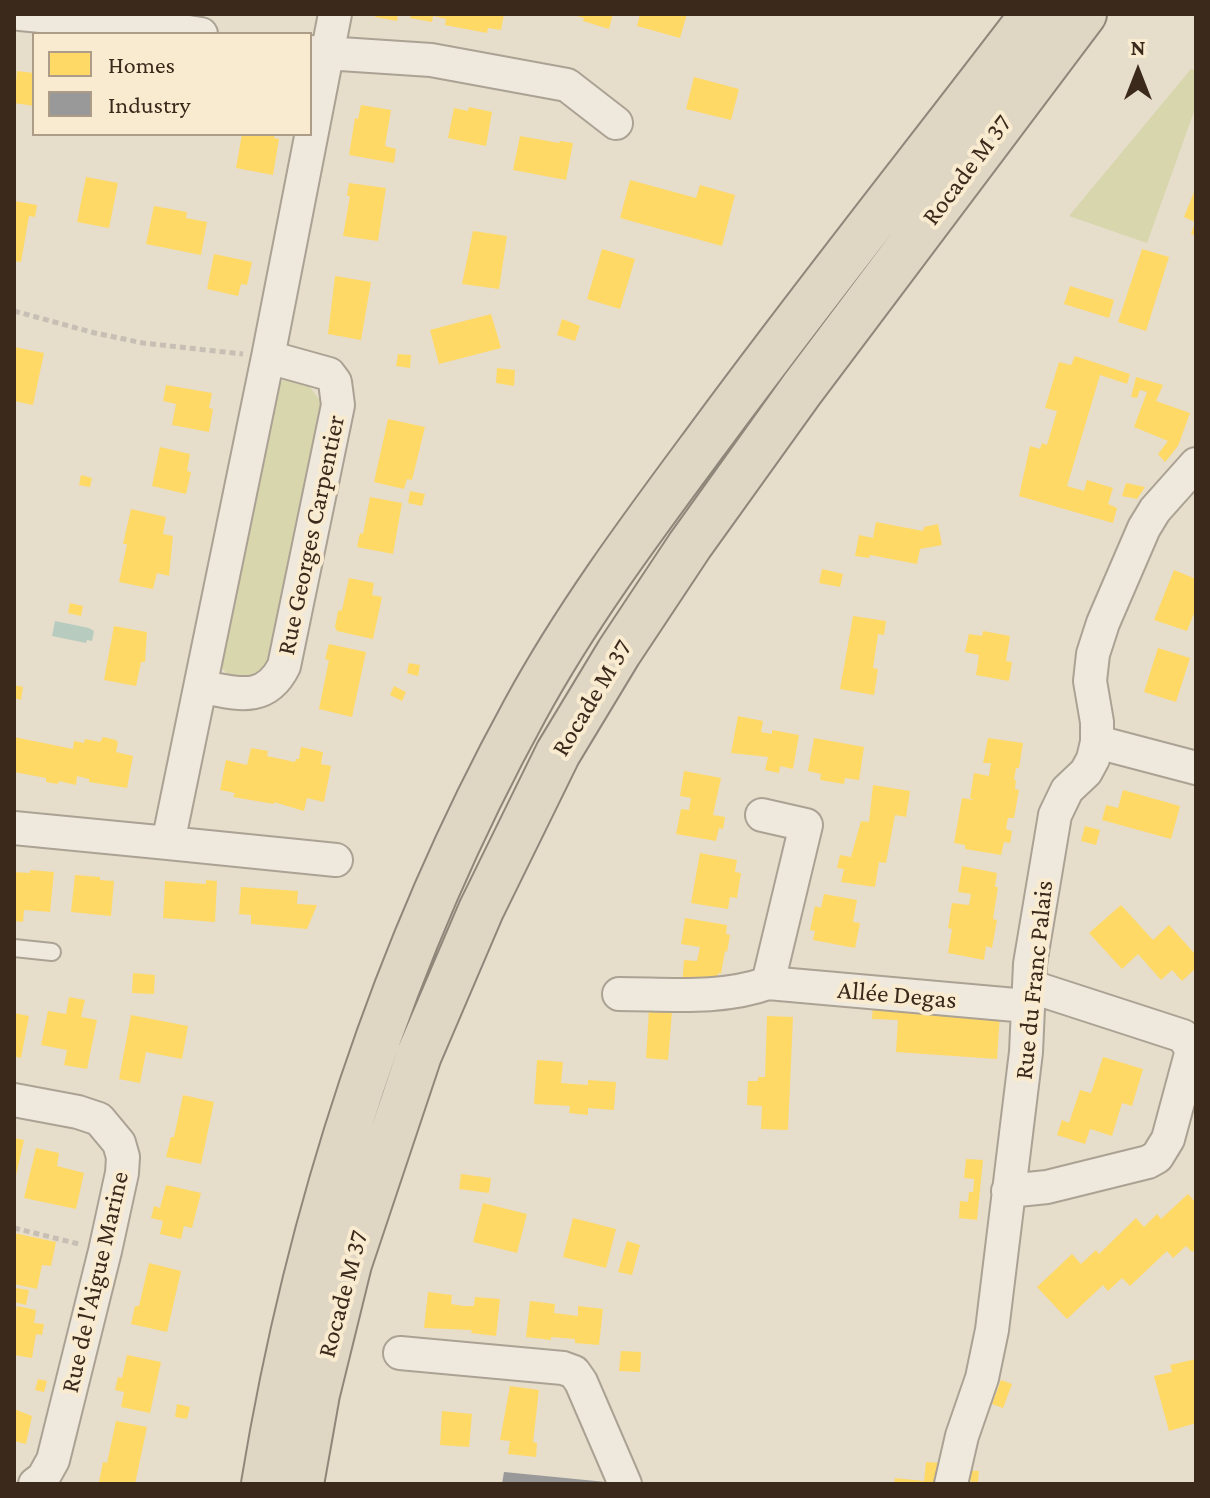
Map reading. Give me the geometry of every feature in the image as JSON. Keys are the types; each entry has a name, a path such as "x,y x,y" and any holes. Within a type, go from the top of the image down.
{"highway":[{"name":"Rocade M 37","path":"264,1484 292,1342 317,1238 337,1163 380,1030 473,811 526,707 580,619 662,500 1033,14"},
{"name":"Rocade M 37","path":"301,1484 317,1394 349,1264 419,1055 481,910 558,753 619,652 690,545 802,389 1084,14"}],"street":[{"path":"20,14 188,32"},
{"path":"312,89 318,53 335,14"},
{"path":"318,53 431,60 567,85 616,123"},
{"path":"168,843 268,357 304,136"},
{"name":"Rue Georges Carpentier","path":"202,687 243,694 258,692 278,679 284,666 338,405 335,382 329,374 268,357"},
{"path":"1196,464 1155,510 1144,528 1103,623 1093,654 1090,681 1097,742 1196,768"},
{"name":"Rue du Franc Palais","path":"951,1484 986,1359 1026,1052 1028,996 1055,815 1067,790 1086,772 1097,742"},
{"path":"762,815 806,825 768,983"},
{"path":"14,828 336,860"},
{"name":"Allée Degas","path":"619,994 712,994 768,983 1028,996 1183,1036 1192,1050 1168,1139 1157,1157 1148,1162 1047,1187 1008,1191"},
{"name":"Rue de l'Aigue Marine","path":"14,1100 99,1119 119,1143 123,1157 105,1251 53,1460 43,1478 35,1484"},
{"path":"400,1353 563,1368 574,1372 625,1484"}],"lane":[{"path":"14,948 52,952"}],"path":[{"path":"14,311 143,343 268,357"},
{"path":"14,1228 105,1251"}],"shaded area":[{"path":"1191,69 1196,71 1196,106 1147,243 1069,216"},
{"path":"287,377 311,380 310,387 321,402 321,412 271,657 262,669 251,675 249,681 229,676 221,667 221,660 275,394 279,384"},
{"path":"55,621 89,628 94,631 92,641 87,640 86,643 52,636"}],"building: Homes":[{"path":"376,14 398,14 397,21 375,17"},
{"path":"411,14 504,14 501,30 488,28 487,33 445,25 446,19 433,16 432,22 410,18"},
{"path":"613,14 609,29 573,15"},
{"path":"640,14 687,14 680,38 637,26"},
{"path":"17,71 32,73 32,106 14,103"},
{"path":"694,77 739,89 731,120 686,109"},
{"path":"361,105 391,110 385,146 396,149 394,163 349,155 355,118 358,119"},
{"path":"469,107 492,112 486,146 448,138 454,108 468,111"},
{"path":"242,136 274,136 279,139 273,175 236,168"},
{"path":"520,136 573,143 566,180 513,170"},
{"path":"86,177 118,183 109,228 77,222"},
{"path":"630,180 696,198 700,185 735,195 722,246 620,218"},
{"path":"349,183 386,188 378,241 343,236 350,196 347,196"},
{"path":"1196,187 1196,236 1191,234 1195,222 1184,217"},
{"path":"14,201 37,205 35,217 29,216 21,262 14,261"},
{"path":"154,206 187,212 186,218 207,222 201,255 146,244"},
{"path":"473,231 507,236 499,289 462,284"},
{"path":"602,249 635,259 620,309 587,299"},
{"path":"1142,249 1169,257 1146,331 1118,322"},
{"path":"214,254 252,262 247,285 241,284 238,296 207,289"},
{"path":"335,276 371,282 361,340 328,334"},
{"path":"1070,286 1114,300 1109,318 1064,304"},
{"path":"491,314 501,348 439,364 430,330"},
{"path":"562,319 580,326 575,341 557,335"},
{"path":"14,347 44,353 33,405 14,401"},
{"path":"398,354 411,355 410,368 396,366"},
{"path":"1075,356 1130,374 1127,384 1100,375 1067,486 1084,491 1087,480 1113,488 1108,504 1117,508 1113,523 1019,496 1030,446 1040,449 1042,443 1047,445 1057,411 1045,408 1059,362 1071,365"},
{"path":"497,368 515,370 514,386 496,383"},
{"path":"1136,377 1163,385 1156,401 1190,413 1178,446 1165,462 1158,454 1168,441 1134,427 1147,392 1140,390 1137,398 1131,397"},
{"path":"166,385 212,393 209,432 172,425 176,404 163,401"},
{"path":"388,419 425,427 412,480 407,479 404,489 374,482"},
{"path":"160,447 190,454 187,471 191,472 186,494 152,486"},
{"path":"81,475 92,478 90,487 79,485"},
{"path":"1126,483 1145,487 1137,499 1122,496"},
{"path":"410,491 425,494 422,506 408,503"},
{"path":"370,497 402,503 393,554 357,547 360,533 363,534"},
{"path":"131,509 166,517 163,534 173,536 169,576 157,573 153,589 119,582"},
{"path":"876,522 923,531 924,527 938,524 942,545 920,549 917,564 870,555 869,558 855,556 859,535 873,538"},
{"path":"822,569 843,574 840,587 819,583"},
{"path":"1174,570 1196,579 1196,608 1187,631 1154,620"},
{"path":"349,578 374,583 372,595 382,597 373,639 337,631 335,627"},
{"path":"70,603 83,606 81,616 68,613"},
{"path":"853,616 886,621 884,635 878,634 873,668 878,669 874,695 840,689"},
{"path":"114,626 147,632 145,662 141,662 136,686 104,680"},
{"path":"983,631 1010,636 1006,661 1012,662 1009,681 976,675 979,655 965,652 969,634 982,636"},
{"path":"329,644 366,652 352,717 319,709 329,660 325,659"},
{"path":"1158,648 1190,658 1176,702 1144,692"},
{"path":"409,663 420,665 418,676 407,673"},
{"path":"14,685 23,687 21,700 14,698"},
{"path":"394,686 406,692 402,701 390,695"},
{"path":"738,716 763,721 761,732 772,734 772,730 799,735 793,769 780,766 779,773 765,770 768,757 731,753"},
{"path":"14,737 73,749 74,741 84,743 85,739 100,742 103,737 116,740 116,752 133,756 127,788 89,782 89,779 77,776 76,785 59,781 58,784 46,782 46,778 14,772"},
{"path":"814,738 864,747 859,780 845,778 844,784 820,780 821,774 808,771"},
{"path":"988,738 1023,743 1014,780 1015,789 1019,790 1014,818 1008,818 1006,829 1012,831 1010,843 1004,842 1001,855 965,849 965,845 954,843 962,798 974,800 970,798 974,773 989,776 991,763 983,763"},
{"path":"301,747 323,752 321,764 331,766 324,802 307,798 304,811 274,802 233,797 235,793 220,790 226,760 247,765 251,748 268,751 267,756 295,762 299,759"},
{"path":"684,771 721,778 713,815 725,817 716,841 676,834 681,809 689,810 691,798 680,796"},
{"path":"873,785 910,791 906,817 895,815 886,863 879,862 875,887 841,882 844,869 837,868 840,855 851,857 861,821 869,822"},
{"path":"1123,790 1180,806 1171,839 1102,820 1106,805 1118,808"},
{"path":"1085,826 1100,830 1096,845 1081,841"},
{"path":"700,853 737,860 735,872 741,873 737,898 730,897 728,909 691,903"},
{"path":"962,866 997,873 993,919 997,920 992,948 986,946 984,960 948,953 952,903 969,905 971,894 958,892"},
{"path":"30,870 54,872 50,912 24,910 23,922 14,921 14,872 30,873"},
{"path":"75,875 114,881 111,916 71,912"},
{"path":"206,880 217,881 215,922 163,918 165,881 206,884"},
{"path":"241,887 298,891 297,904 317,905 307,929 251,924 251,915 239,914"},
{"path":"824,894 857,900 853,922 860,923 855,948 813,940 815,931 810,930 815,906 821,908"},
{"path":"1121,905 1153,940 1169,925 1196,955 1196,968 1182,981 1172,970 1161,980 1138,954 1122,969 1089,933"},
{"path":"685,918 727,925 726,934 730,935 721,974 718,973 717,987 682,985 684,960 697,961 700,947 681,944"},
{"path":"133,973 155,975 154,994 132,993"},
{"path":"69,997 85,1000 81,1017 97,1020 87,1069 64,1065 67,1050 41,1045 48,1011 66,1014"},
{"path":"873,1005 1000,1014 997,1059 896,1052 898,1020 872,1019"},
{"path":"649,1010 672,1012 668,1060 646,1058"},
{"path":"14,1013 29,1016 21,1058 14,1056"},
{"path":"131,1015 188,1026 182,1059 146,1052 140,1083 119,1079"},
{"path":"767,1016 793,1017 788,1130 761,1129 762,1106 747,1105 748,1081 765,1077"},
{"path":"1103,1057 1143,1069 1132,1106 1122,1103 1112,1136 1090,1129 1085,1144 1057,1135 1062,1120 1069,1123 1080,1090 1091,1093"},
{"path":"537,1060 563,1062 561,1083 588,1085 588,1080 616,1082 614,1110 588,1108 588,1115 569,1113 570,1106 534,1104"},
{"path":"183,1095 214,1102 201,1164 166,1157 171,1137 174,1137"},
{"path":"14,1138 24,1140 15,1180 14,1180"},
{"path":"36,1148 59,1153 57,1166 84,1173 76,1209 24,1198"},
{"path":"966,1159 983,1160 977,1220 959,1218 960,1201 968,1202 969,1192 973,1192 974,1179 964,1178"},
{"path":"461,1174 491,1178 489,1193 459,1189"},
{"path":"166,1185 201,1193 192,1228 184,1226 181,1239 160,1234 163,1221 151,1218 154,1206 160,1208"},
{"path":"1188,1194 1196,1203 1196,1249 1192,1252 1186,1246 1173,1258 1167,1251 1130,1286 1122,1278 1108,1291 1103,1285 1067,1319 1037,1287 1072,1254 1081,1264 1096,1250 1099,1254 1136,1218 1144,1227 1157,1214 1161,1219"},
{"path":"483,1203 527,1214 517,1253 473,1242"},
{"path":"573,1218 616,1229 606,1268 563,1257"},
{"path":"14,1233 56,1242 51,1266 42,1265 37,1289 14,1284"},
{"path":"627,1241 640,1245 632,1275 618,1272"},
{"path":"149,1263 181,1271 167,1332 131,1324 135,1306 139,1306"},
{"path":"16,1288 29,1290 26,1305 14,1302"},
{"path":"428,1292 452,1295 451,1304 463,1306 474,1306 475,1297 500,1299 496,1336 471,1333 472,1330 424,1328"},
{"path":"530,1301 555,1304 554,1313 578,1316 578,1306 603,1309 599,1345 575,1343 575,1339 526,1337"},
{"path":"17,1306 36,1310 34,1323 44,1324 42,1335 36,1334 32,1358 14,1355"},
{"path":"621,1351 641,1352 640,1372 619,1371"},
{"path":"127,1355 161,1362 150,1413 121,1407 124,1392 115,1390 118,1377 122,1378"},
{"path":"1196,1359 1196,1423 1169,1431 1154,1376 1172,1372 1170,1365"},
{"path":"38,1379 47,1381 44,1392 35,1390"},
{"path":"1001,1380 1012,1384 1003,1408 992,1404"},
{"path":"510,1386 539,1390 533,1442 537,1443 536,1457 508,1454 510,1441 500,1440"},
{"path":"177,1404 190,1407 187,1419 175,1417"},
{"path":"14,1409 32,1416 26,1444 14,1441"},
{"path":"442,1411 472,1414 469,1447 440,1445"},
{"path":"116,1421 147,1427 135,1484 99,1482 103,1462 107,1463"},
{"path":"926,1462 941,1463 939,1484 894,1484 895,1478 924,1481"},
{"path":"964,1470 979,1471 978,1482 963,1481"}],"building: Industry":[{"path":"504,1472 606,1482 606,1484 502,1484"}]}
